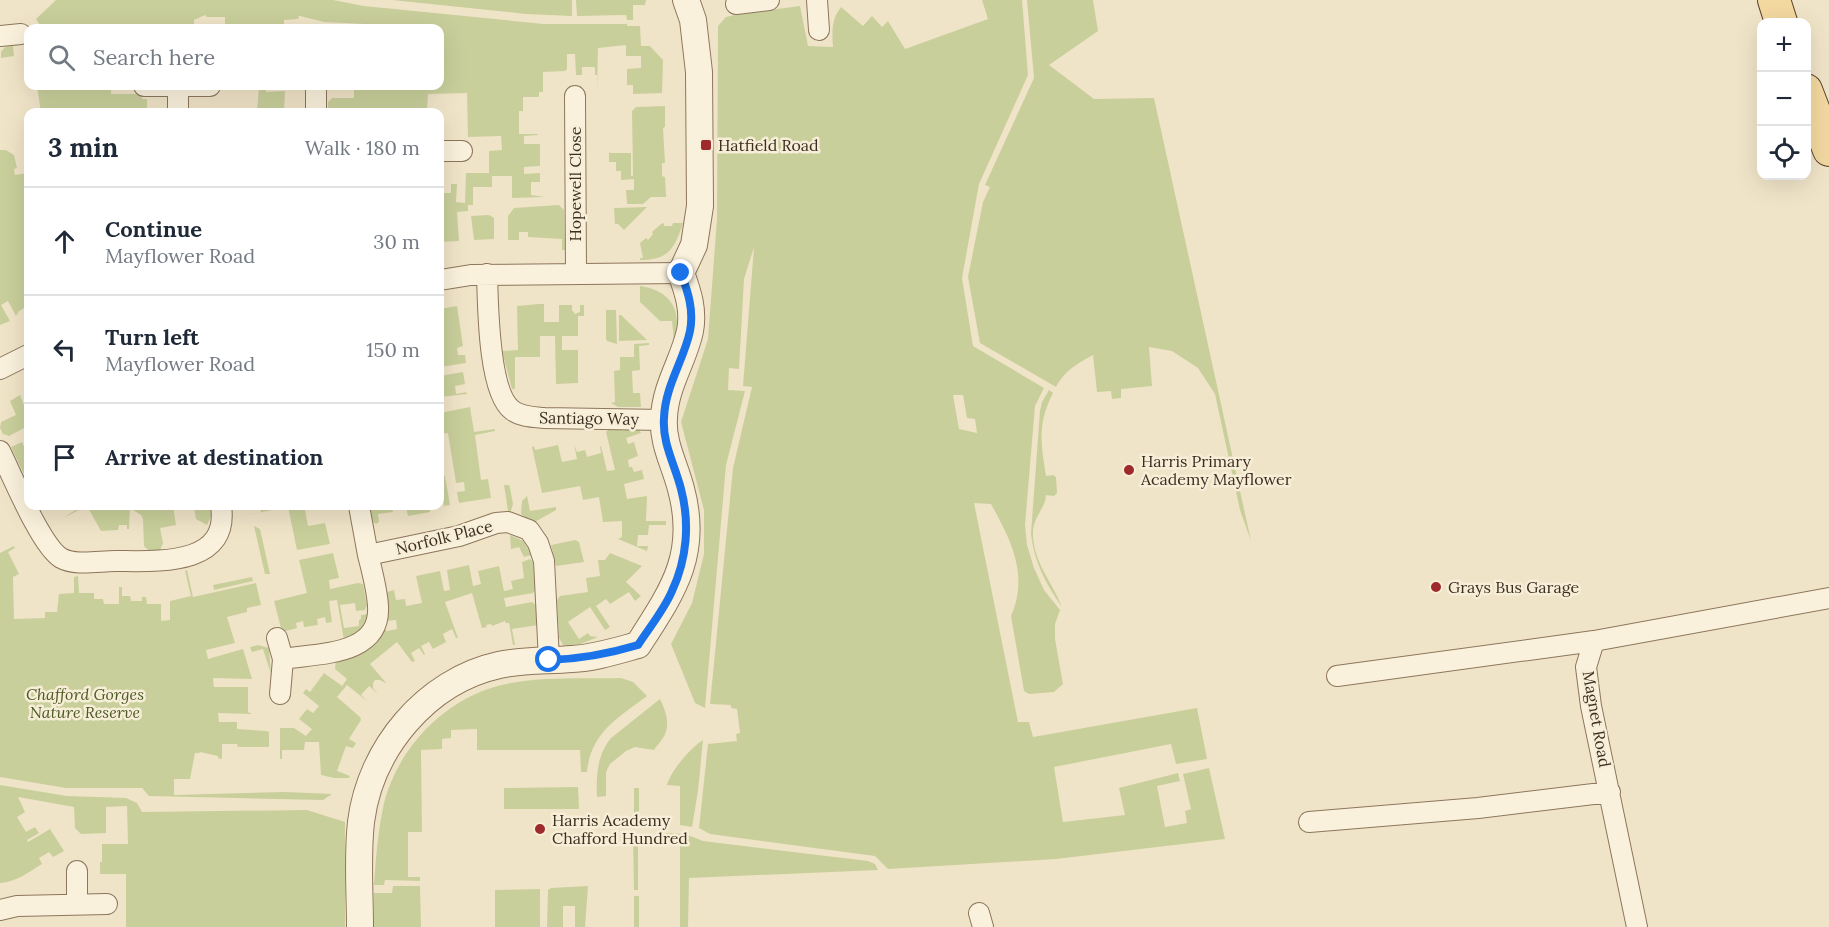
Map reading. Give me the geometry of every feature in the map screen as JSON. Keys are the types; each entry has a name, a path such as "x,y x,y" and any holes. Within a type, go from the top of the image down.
{"main road":[{"path":"1774,0 1780,18"},
{"path":"1811,103 1829,150"}],"street":[{"path":"360,927 360,831 363,812 370,782 398,729 432,696 477,671 518,661 582,658 638,645 672,592 686,544 687,517 681,488 665,438 663,420 672,381 690,331 691,301 681,273 694,245 700,206 699,72 693,20 686,0"},
{"path":"736,4 769,0"},
{"path":"817,0 819,30"},
{"path":"0,36 21,34"},
{"path":"178,90 178,108"},
{"path":"316,90 316,108"},
{"name":"Hopewell Close","path":"575,96 576,273"},
{"path":"444,151 462,151"},
{"path":"444,279 471,274 681,273"},
{"name":"Santiago Way","path":"487,274 489,328 497,378 505,403 512,410 528,417 663,420"},
{"path":"0,369 24,357"},
{"path":"0,451 8,487 55,554 70,562 157,561 199,553 216,538 222,522 221,510"},
{"path":"283,659 351,648 366,639 376,626 378,606 360,510"},
{"name":"Norfolk Place","path":"369,555 459,536 496,523 508,522 529,530 538,543 544,561 549,660"},
{"path":"1337,676 1594,641 1829,598"},
{"path":"277,638 283,659 280,694"},
{"name":"Magnet Road","path":"1594,641 1586,667 1637,927"},
{"path":"1310,822 1478,808 1610,792"},
{"path":"77,872 77,904"},
{"path":"0,910 16,906 106,904"}],"green space":[{"path":"56,0 333,0 364,6 544,24 627,24 627,26 640,26 641,46 650,46 663,60 662,93 633,94 633,85 627,85 627,69 641,68 641,56 626,56 626,45 598,48 597,92 595,67 582,67 582,75 576,75 575,54 567,54 567,69 543,72 543,92 539,92 539,97 523,97 523,111 519,111 519,134 538,134 524,136 524,144 540,144 540,166 524,167 524,174 540,173 540,182 531,182 531,195 545,197 512,198 512,176 492,176 492,187 473,187 473,205 468,205 468,211 457,212 459,241 444,242 444,193 451,193 451,184 457,184 456,202 465,203 466,173 489,173 489,151 502,150 501,136 468,137 467,93 428,94 427,108 328,108 328,102 332,98 354,98 354,90 444,90 444,24 324,22 296,15 299,16 298,19 284,20 284,24 225,24 225,17 205,15 194,20 194,24 39,24 36,19"},
{"path":"392,0 572,0 572,16 526,14"},
{"path":"576,0 646,0 645,5 633,5 633,20 627,20 626,15 577,16"},
{"path":"982,0 1022,0 1028,75 979,184 962,278 973,346 1044,388 1035,406 1025,525 1027,545 1034,568 1044,590 1060,610 1055,624 1055,639 1063,684 1054,692 1029,694 1024,691 1011,616 1016,601 1018,572 1011,544 991,504 974,503 1018,722 1029,722 1033,737 1197,708 1207,759 1176,764 1171,744 1054,767 1063,822 1125,815 1119,788 1178,773 1180,781 1157,786 1165,827 1187,823 1185,811 1191,809 1183,774 1209,768 1225,839 1056,859 888,869 875,856 710,834 699,828 708,744 737,741 736,734 740,733 737,709 731,708 731,705 710,704 733,468 752,387 743,386 754,247 744,279 739,369 729,368 728,390 745,391 726,465 705,708 695,703 671,644 692,603 704,554 704,510 681,422 708,339 717,219 718,26 726,17 800,6 808,46 833,47 834,21 841,7 863,26 872,16 882,27 888,21 905,49 988,19","holes":["953,395 963,395 967,418 975,419 977,433 959,429"]},
{"path":"1027,0 1093,0 1098,31 1049,65 1094,99 1154,98 1251,541 1240,510 1215,394 1198,368 1172,351 1149,347 1152,386 1121,389 1121,398 1112,399 1111,391 1097,392 1093,355 1067,372 1056,387 980,343 968,277 983,202 990,187 985,185 1034,78"},
{"path":"24,43 13,46 14,56 1,58 1,52 5,47"},
{"path":"38,90 111,90 111,94 142,94 142,99 147,99 147,108 40,108"},
{"path":"259,90 285,91 284,108 257,108"},
{"path":"665,106 665,127 663,128 665,163 662,163 662,176 665,177 666,197 651,197 643,204 627,204 626,190 634,190 634,179 621,180 621,171 616,171 616,162 609,162 609,151 610,153 631,153 631,176 633,176 632,111 636,107"},
{"path":"0,150 6,150 14,155 17,168 14,169 15,175 24,174 24,308 16,316 8,301 1,305 10,321 0,325"},
{"path":"559,205 564,210 565,250 562,250 562,239 528,237 528,232 519,232 519,240 508,240 508,216 514,208"},
{"path":"647,207 624,230 615,224 614,208"},
{"path":"489,215 494,218 494,239 474,240 471,216"},
{"path":"664,223 664,226 672,226 673,223 683,223 674,246 658,258 640,260 643,258 640,243 646,238 648,240 652,232"},
{"path":"640,286 660,292 672,304 677,321 674,342 672,321 660,321 640,302"},
{"path":"544,304 544,322 559,322 559,305 572,305 575,314 580,312 580,305 584,305 584,316 578,316 578,336 562,336 562,350 578,350 578,383 556,384 555,336 540,336 540,357 515,357 515,389 512,389 502,351 518,350 517,306"},
{"path":"457,306 463,346 457,348 458,355 465,355 466,363 444,366 444,308"},
{"path":"606,310 616,310 617,344 606,339"},
{"path":"619,315 621,315 647,340 619,341"},
{"path":"649,343 649,345 639,346 640,370 632,371 633,393 640,393 641,407 618,407 611,403 615,402 614,371 620,370 620,357 634,357 634,344"},
{"path":"463,372 465,384 455,386 456,394 466,392 467,394 444,397 444,375"},
{"path":"1049,390 1053,393 1042,424 1042,444 1046,476 1056,477 1057,493 1054,496 1046,495 1033,531 1039,561 1062,607 1042,572 1035,554 1031,534 1040,411"},
{"path":"20,395 24,405 24,428 9,436 3,434 0,428 1,422 16,415 10,401"},
{"path":"470,407 474,432 495,429 495,431 475,435 481,480 488,479 491,498 459,503 457,492 465,491 464,482 456,483 448,433 444,434 444,412"},
{"path":"609,429 639,429 641,433 626,438 628,444 634,442 638,456 628,460 629,467 632,467 634,472 642,470 644,479 624,484 627,499 647,496 646,521 666,521 666,525 649,525 648,535 638,535 637,546 648,546 647,551 618,539 622,537 622,521 603,522 599,497 583,500 580,486 542,493 532,447 534,446 535,450 558,445 562,462 577,459 574,444 577,452 585,450 587,457 601,453 601,446 607,471 615,470 606,432"},
{"path":"22,442 24,474 11,447"},
{"path":"444,476 450,505 444,506"},
{"path":"504,485 509,485 510,488 513,504 510,514 494,515 508,511"},
{"path":"527,496 530,511 556,507 556,510 533,523 521,514 522,501"},
{"path":"89,510 130,510 129,529 127,525 119,525 118,530 101,531"},
{"path":"133,510 174,510 176,525 160,528 163,543 160,550 149,551 144,546 141,515"},
{"path":"194,510 210,510 211,516 207,525 196,519"},
{"path":"289,510 305,510 308,526 325,523 330,544 297,550"},
{"path":"370,510 392,510 393,512 378,514 379,522 376,524 373,522"},
{"path":"407,510 430,510 430,512 408,516"},
{"path":"254,526 260,529 270,574 265,574"},
{"path":"510,535 523,541 532,555 524,557 519,547 511,549"},
{"path":"575,540 579,542 584,562 556,566 551,545"},
{"name":"Chafford Gorges Nature Reserve","path":"14,546 15,548 8,552 19,574 13,577 14,619 45,618 45,612 57,612 59,594 74,593 74,577 78,576 79,593 94,593 94,599 103,599 104,604 119,604 119,587 122,587 122,596 130,596 131,601 142,601 142,597 146,597 147,604 161,604 161,621 170,620 170,601 191,596 185,571 187,570 193,597 256,583 261,605 247,608 247,612 227,617 235,643 206,650 208,659 243,649 252,679 213,678 214,687 248,687 248,712 252,714 218,713 219,722 237,722 237,729 269,732 269,747 238,747 237,744 222,744 222,759 200,752 195,753 190,779 174,779 174,795 284,792 332,794 323,800 149,796 142,788 66,788 0,777 0,553"},
{"path":"333,553 339,578 329,580 330,589 363,584 367,605 365,610 356,611 355,603 340,605 344,628 359,626 361,615 369,614 367,625 357,634 344,640 337,600 329,601 332,622 326,623 325,617 317,619 318,625 304,627 303,621 296,623 297,628 282,632 274,601 307,593 299,560"},
{"path":"610,553 642,566 626,582 641,596 635,601 629,592 610,604 606,599 596,606 610,627 605,630 590,607 568,622 579,639 588,633 590,636 598,637 573,647 563,645 559,638 557,600 560,596 588,592 586,578 600,576 598,560 605,560"},
{"path":"530,559 533,562 535,590 533,593 504,598 506,607 532,602 537,606 538,625 512,629 515,645 513,645 509,623 505,621 482,628 472,593 445,602 458,638 452,629 443,634 446,642 433,649 429,642 421,646 424,655 419,648 411,653 415,661 412,662 397,642 370,664 387,684 375,680 373,688 378,694 369,686 361,695 368,702 347,685 337,697 361,720 349,739 356,743 353,748 346,746 337,771 350,776 349,778 321,775 319,742 305,742 304,750 282,750 282,759 280,759 280,728 294,728 306,736 312,729 299,719 307,709 313,713 319,706 303,693 306,689 310,692 324,673 342,686 347,679 335,669 336,660 364,650 384,629 387,631 397,629 396,620 386,621 384,596 387,592 394,590 396,600 405,599 406,606 422,603 416,576 440,571 444,591 450,590 447,570 469,565 473,586 481,584 478,571 499,566 504,591 513,589 511,581 524,578 522,562"},
{"path":"252,577 253,581 214,590 213,585"},
{"path":"258,645 269,648 271,674 263,649 252,652 250,647"},
{"path":"621,678 633,682 647,696 616,719 600,736 594,746 587,772 581,772 580,750 477,750 477,729 451,730 451,738 442,739 442,749 421,750 422,832 408,832 408,877 420,877 420,881 385,880 384,885 374,885 380,823 391,782 401,762 429,726 465,700 485,690 506,684 549,679"},
{"path":"660,699 666,713 667,724 663,738 654,750 635,747 610,764 606,772 606,796 597,797 598,766 606,745 611,738"},
{"path":"703,740 692,827 680,825 680,786 667,785 672,773 682,760"},
{"path":"0,785 67,796 126,798 137,803 142,812 307,810 345,822 345,927 126,927 126,874 100,874 100,862 102,862 102,844 128,844 127,806 106,807 106,833 81,834 75,828 74,807 18,797 25,812 17,817 26,832 35,827 39,833 27,840 28,842 50,829 64,851 53,857 49,852 39,858 42,864 17,879 0,883"},
{"path":"578,787 579,809 504,809 504,788"},
{"path":"634,788 639,788 639,819 651,819 651,825 634,825"},
{"path":"666,833 676,833 703,841 868,861 875,864 878,870 689,878 688,927 680,927 680,839 666,838"},
{"path":"633,834 651,834 651,840 638,840 638,890 634,890"},
{"path":"393,886 420,886 421,927 374,927 374,893 392,893"},
{"path":"588,886 585,927 575,927 575,906 563,906 563,927 547,927 548,890"},
{"path":"540,889 540,927 495,927 495,890"},
{"path":"634,896 639,896 639,927 634,927"}],"place":[{"name":"Hatfield Road","path":"706,145"},
{"name":"Harris Primary Academy Mayflower","path":"1129,470"},
{"name":"Grays Bus Garage","path":"1436,587"},
{"name":"Harris Academy Chafford Hundred","path":"540,829"}],"route":[{"path":"549,660 609,653 638,645 672,592 682,564 686,544 687,517 681,488 665,438 663,420 672,381 690,331 691,301 681,273"}]}
